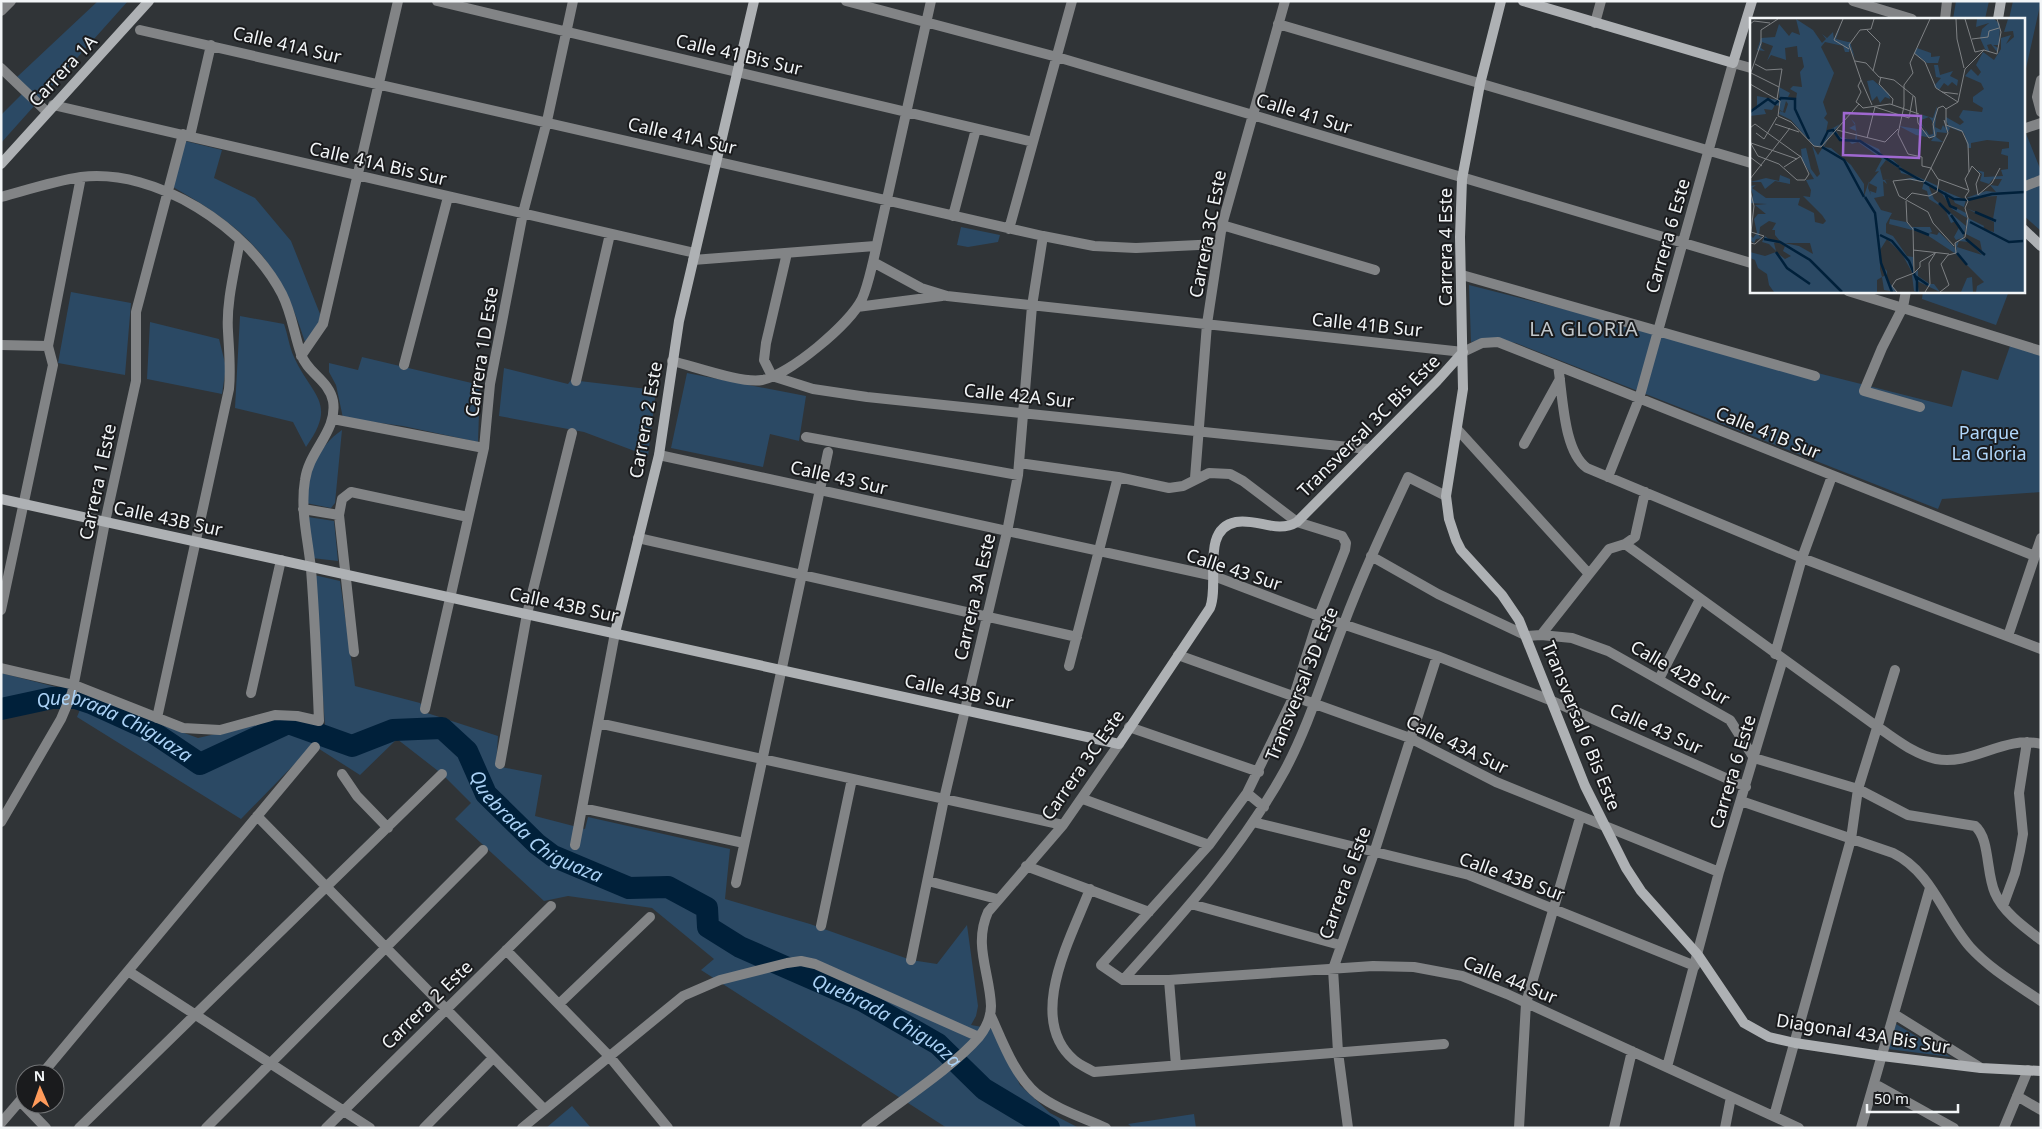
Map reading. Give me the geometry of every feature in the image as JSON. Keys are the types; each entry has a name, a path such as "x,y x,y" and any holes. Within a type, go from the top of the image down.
{"street":[{"path":"1,11 11,1"},
{"name":"Carrera 1A","path":"1,164 149,1"},
{"path":"301,356 323,324 398,1"},
{"name":"Calle 41 Bis Sur","path":"437,1 1033,142"},
{"name":"Carrera 1D Este","path":"425,709 484,448 490,384 522,213 548,121 573,1"},
{"name":"Carrera 2 Este","path":"575,845 615,633 659,455 679,321 718,162 754,1"},
{"name":"Calle 41 Sur","path":"846,1 927,21 1056,57 1462,179 1750,263"},
{"path":"787,253 766,343 764,360 772,376 812,351 831,336 862,300 873,262 875,246 931,1"},
{"path":"1008,228 1072,1"},
{"name":"Carrera 3C Este","path":"1195,478 1207,324 1222,225 1285,1"},
{"name":"Carrera 4 Este","path":"1446,496 1463,389 1460,237 1462,179 1480,84 1501,1"},
{"path":"1523,1 1750,68"},
{"path":"1595,23 1601,1"},
{"name":"Carrera 6 Este","path":"1608,477 1639,398 1752,1"},
{"path":"1853,1 1909,18"},
{"path":"1944,18 1947,1"},
{"path":"1998,18 2001,1"},
{"path":"1278,24 1750,163"},
{"name":"Calle 41A Sur","path":"140,30 548,121 1043,236 1103,247 1178,247 1219,244"},
{"name":"Carrera 1 Este","path":"1,822 72,693 105,522 136,381 136,312 168,191 211,45"},
{"path":"1,68 50,109"},
{"path":"2041,80 2037,96 2041,112"},
{"name":"Calle 41A Bis Sur","path":"50,109 186,135 610,234 694,257 787,253 875,246"},
{"path":"2024,129 2041,123"},
{"path":"953,216 976,129"},
{"path":"1,610 52,364 48,346 81,177"},
{"path":"1,198 81,177 119,178 168,191 202,210 240,240 267,271 282,293 292,318 301,356 309,368 324,382 333,401 333,419 328,431 307,465 303,509 316,640 319,721 275,715 220,730 183,728 157,718 72,693 1,668"},
{"path":"2024,187 2041,180"},
{"path":"404,365 448,197"},
{"path":"1222,225 1375,270"},
{"path":"2024,230 2040,245"},
{"path":"576,381 610,234"},
{"name":"Carrera 3A Este","path":"910,960 944,799 1007,532 1018,475 1021,413 1032,306 1043,236"},
{"path":"157,718 229,389 231,371 228,331 229,314 240,240"},
{"name":"Calle 41B Sur","path":"873,262 921,288 948,296 1463,352 1472,346 1492,342 1558,366 2035,556"},
{"path":"1462,275 1814,376"},
{"path":"1851,292 2041,351"},
{"path":"1906,292 1903,307 1882,348 1864,391 1920,407"},
{"path":"857,307 948,296"},
{"path":"1,345 48,346"},
{"name":"Transversal 3C Bis Este","path":"1297,522 1437,381 1463,352"},
{"name":"Calle 42A Sur","path":"672,360 747,380 761,380 772,376 813,389 867,397 1368,449"},
{"path":"1558,366 1571,446 1575,457 1587,468 1802,558 2041,649"},
{"path":"1524,444 1560,379"},
{"path":"333,419 484,448"},
{"path":"1458,430 1589,574"},
{"path":"500,764 527,614 572,432"},
{"path":"806,437 1018,475"},
{"path":"736,883 828,452"},
{"name":"Calle 43 Sur","path":"659,455 1214,576 1319,616 1437,656 1550,700 1746,787"},
{"path":"1019,463 1118,477 1170,488 1183,486 1195,478 1216,472 1237,477 1297,522"},
{"name":"Carrera 6 Este","path":"1667,1067 1719,872 1754,758 1802,558 1832,476"},
{"path":"1070,666 1118,477"},
{"name":"Transversal 3D Este","path":"1297,522 1342,536 1346,543 1319,616 1294,696 1247,793 1209,845 1101,965 1123,980 1191,904 1264,807 1297,744 1344,623 1408,477 1446,496"},
{"path":"354,652 339,515 342,500 351,492 468,517"},
{"path":"1541,635 1609,549 1625,544 1635,537 1645,492"},
{"name":"Transversal 6 Bis Este","path":"1446,496 1452,530 1461,550 1502,595 1527,636 1550,700 1585,786 1605,828"},
{"name":"Calle 43B Sur","path":"1,499 1119,744"},
{"path":"303,509 339,515"},
{"name":"Carrera 3C Este","path":"990,1014 981,936 988,912 997,899 1083,800 1129,727 1210,608 1214,576 1214,544 1220,532 1226,526 1239,521 1281,527 1297,522"},
{"path":"638,538 1077,637"},
{"path":"2008,636 2041,538"},
{"path":"1625,544 1879,728 1920,754 1945,760 1962,757 2012,742 2041,744"},
{"name":"Calle 42B Sur","path":"1372,556 1438,594 1527,636 1541,635 1572,638 1590,643 1730,720 1754,758"},
{"path":"251,693 281,560"},
{"path":"1658,679 1700,599"},
{"name":"Calle 43A Sur","path":"1178,655 1410,738 1496,782 1580,818 1719,872"},
{"name":"Carrera 6 Este","path":"1348,1128 1338,1052 1333,969 1340,944 1374,853 1437,656"},
{"path":"1774,1116 1851,839 1858,789 1879,728 1895,670"},
{"path":"598,723 1063,825"},
{"path":"1129,727 1258,772"},
{"path":"2003,906 2015,873 2023,834 2019,793 2027,742"},
{"path":"50,1064 315,747"},
{"path":"1754,758 1858,789 1908,815 1969,824 1978,828 1983,836 1992,885 2003,906 2041,940"},
{"path":"342,774 357,796 388,828"},
{"path":"79,1128 442,774"},
{"path":"821,926 852,779"},
{"path":"1247,793 1264,807"},
{"path":"1083,800 1209,845"},
{"path":"1741,802 1901,857 1922,875 1962,937 1976,953 1993,968 2041,1001"},
{"path":"582,808 744,843"},
{"path":"257,816 544,1110"},
{"path":"1519,1128 1526,1003 1580,818"},
{"name":"Calle 43B Sur","path":"1253,822 1469,875 1695,966"},
{"name":"Diagonal 43A Bis Sur","path":"1605,828 1641,891 1698,955 1744,1023 1769,1037 1795,1043 1882,1056 1981,1068 2041,1070"},
{"path":"206,1128 483,850"},
{"path":"1026,866 1149,912"},
{"path":"928,882 997,899"},
{"path":"1861,1128 1930,888"},
{"path":"1090,889 1058,973 1052,1009 1054,1024 1065,1051 1075,1061 1094,1072 1444,1044"},
{"path":"1191,904 1340,944"},
{"name":"Carrera 2 Este","path":"326,1128 551,906"},
{"path":"559,1004 650,917"},
{"path":"506,950 609,1056 668,1128"},
{"path":"522,1128 683,996 720,980 787,963 808,962 979,1037"},
{"name":"Calle 44 Sur","path":"1123,980 1169,980 1392,966 1439,970 1488,985 1799,1128"},
{"path":"128,971 370,1128"},
{"path":"1169,980 1176,1066"},
{"path":"866,1128 964,1051 979,1037 990,1014"},
{"path":"990,1014 1022,1076 1037,1094 1106,1128"},
{"path":"1894,1014 1981,1068"},
{"path":"1614,1128 1632,1051"},
{"path":"424,1128 493,1058"},
{"path":"2004,1128 2028,1070"},
{"path":"1874,1084 1954,1128"},
{"path":"2017,1096 2041,1110"},
{"path":"1725,1128 1732,1097"},
{"path":"1,1123 15,1106"},
{"path":"35,1114 46,1128"}],"green space":[{"path":"98,1 128,1 1,143 1,115 27,89 17,77"},
{"path":"1956,1 1989,1 1985,18 1953,18"},
{"path":"2013,1 2041,1 2024,78 2024,18 2009,18"},
{"path":"2024,128 2041,171 2041,231 2024,216"},
{"path":"185,141 222,150 214,178 255,198 291,241 322,319 305,342 284,289 257,249 221,217 173,187"},
{"path":"961,227 1000,235 998,242 968,247 957,245"},
{"name":"Parque La Gloria","path":"1469,285 1952,407 1962,370 1998,380 2010,346 2041,355 2041,492 1942,499 1938,509 1516,343 1491,338 1471,342"},
{"path":"71,292 131,303 125,375 58,363"},
{"path":"1923,292 2009,292 1996,325 1922,299"},
{"path":"240,316 284,324 294,357 319,400 321,409 320,420 306,447 293,422 235,408"},
{"path":"150,322 219,339 226,367 222,394 147,379"},
{"path":"362,357 480,385 478,442 403,426 343,418 336,385 329,372 329,363 358,370"},
{"path":"504,368 568,384 571,380 656,390 648,456 584,432 499,416"},
{"path":"687,373 806,396 799,441 770,434 763,467 671,448"},
{"path":"342,430 335,503 331,508 306,503 308,482 315,462 326,444"},
{"path":"308,517 334,521 338,561 312,558"},
{"path":"314,575 340,581 355,686 420,703 427,713 498,736 496,766 542,775 535,816 585,829 588,817 730,849 725,899 810,924 911,960 937,964 967,925 978,1006 976,1016 971,1025 993,1029 1020,1085 1050,1113 1079,1128 947,1128 701,970 714,959 652,908 568,896 544,901 455,819 471,803 442,774 397,739 360,775 313,745 241,819 77,717 87,692 148,720 198,738 286,718 325,726"},
{"path":"1,673 64,689 69,688 57,708 1,719"},
{"path":"1896,1024 1951,1057 1888,1049"},
{"path":"572,1106 591,1128 546,1128"},
{"path":"1194,1114 1196,1128 1133,1128 1128,1124"}],"waterway":[{"name":"Quebrada Chiguaza","path":"1,709 52,698 76,698 148,729 200,764 288,723 352,746 393,730 442,728 467,751 486,794 537,844 553,856 629,888 668,887 707,908 708,927 740,947 863,1001 938,1044 984,1089 1049,1128"}],"district":[{"name":"LA GLORIA","path":"1584,329"}]}
